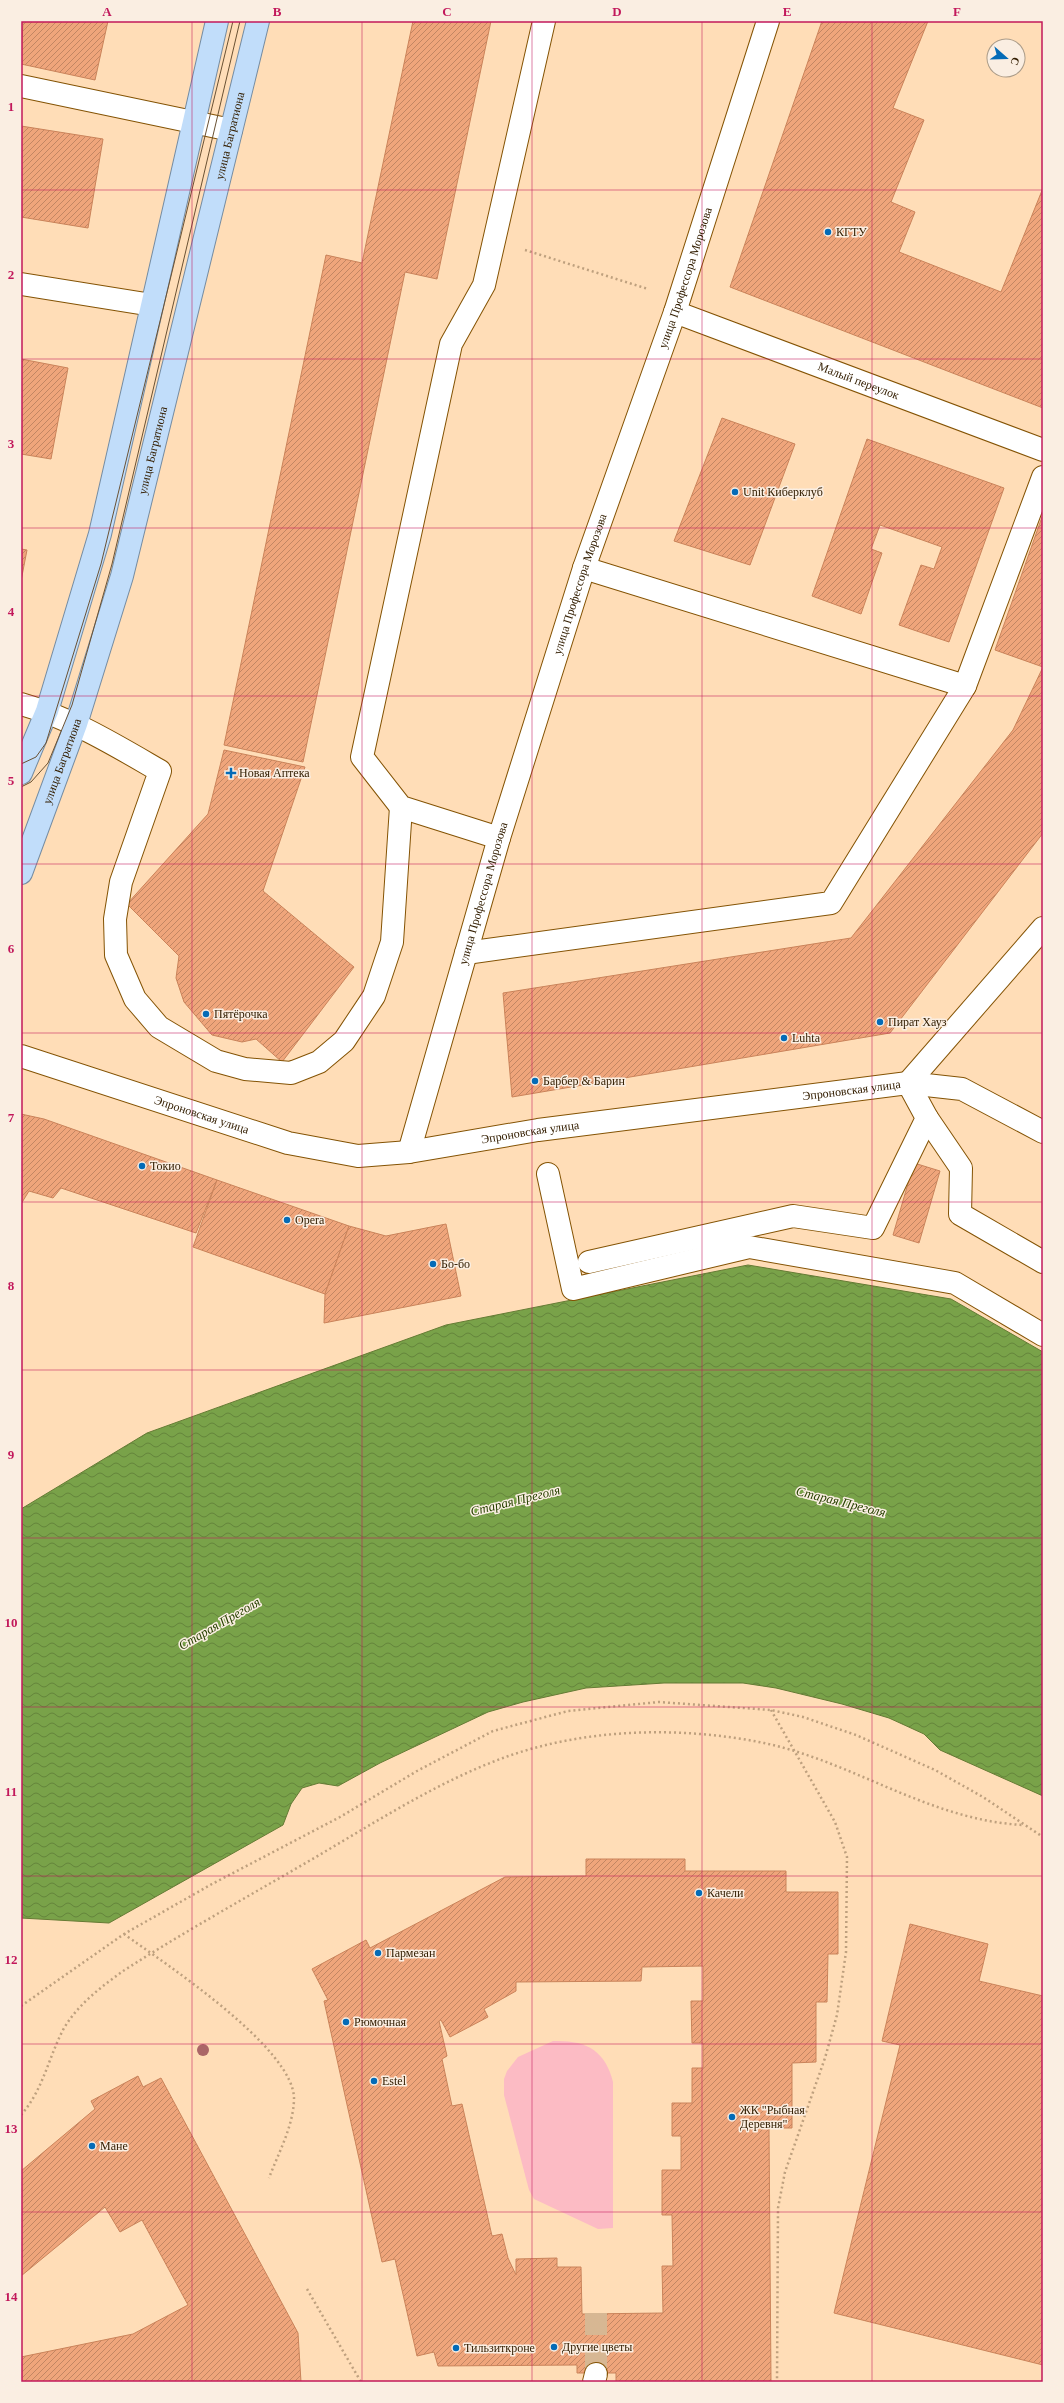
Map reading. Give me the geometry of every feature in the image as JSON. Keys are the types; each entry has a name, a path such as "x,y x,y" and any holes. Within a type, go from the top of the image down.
{"main road":[{"path":"21,773 47,711 100,534 217,21"},
{"name":"улица Багратиона","path":"21,873 76,724 122,576 258,21"}],"street":[{"path":"498,838 401,807 362,757 451,344 484,285 544,21"},
{"name":"улица Профессора Морозова","path":"409,1152 498,838 584,568 677,306 768,21"},
{"path":"21,86 231,130"},
{"path":"21,284 152,306"},
{"name":"Малый переулок","path":"677,306 1043,450"},
{"path":"466,953 831,903 966,686 1043,477"},
{"path":"584,568 966,686"},
{"path":"21,704 47,711 76,724 160,771 121,882 115,918 116,955 135,999 159,1027 188,1046 216,1061 245,1069 291,1073 319,1062 344,1041 374,996 392,942 401,807"},
{"path":"1043,928 908,1084 927,1118 961,1168 960,1214 1043,1262"},
{"name":"Эпроновская улица","path":"21,1056 288,1143 358,1156 409,1152 538,1130 908,1084 962,1089 1043,1132"},
{"path":"590,1262 793,1216 873,1228 927,1118"},
{"path":"548,1174 573,1290 749,1248 955,1283 1043,1335"}],"path":[{"path":"494,241 677,306"},
{"path":"21,2006 124,1934 212,1884 340,1817 417,1771 493,1731 568,1711 659,1702 771,1710 804,1717 856,1735 935,1770 983,1797 1043,1837"},
{"path":"771,1710 835,1822 842,1838 847,1857 847,1926 842,1987 837,2015 825,2058 785,2172 780,2191 777,2225 777,2382"},
{"path":"21,2114 30,2105 42,2082 63,2030 77,2011 98,1989 151,1953 434,1790 503,1758 560,1742 626,1733 687,1734 729,1737 794,1750 821,1759 947,1811 987,1822 1024,1825"},
{"path":"124,1934 220,2005 285,2070 292,2085 294,2099 292,2117 269,2178"},
{"path":"307,2289 361,2382"}],"shaded area":[{"path":"553,2041 575,2042 592,2049 605,2062 613,2082 613,2228 598,2229 534,2199 529,2190 504,2095 504,2079 507,2071 518,2057"}],"water":[{"name":"Старая Преголя","path":"748,1265 951,1299 1043,1352 1043,1796 940,1750 924,1734 889,1718 842,1704 776,1688 743,1683 664,1683 586,1688 523,1702 488,1712 380,1763 338,1786 319,1783 302,1788 291,1804 283,1825 109,1923 21,1918 21,1509 147,1433 446,1325"}],"building":[{"path":"23,21 108,21 95,80 21,64"},
{"path":"413,21 491,21 437,279 405,272 303,762 224,745 326,255 362,263"},
{"name":"КГТУ","path":"822,21 928,21 893,108 924,120 891,202 915,212 899,252 1001,292 1043,188 1043,408 730,287"},
{"path":"21,126 103,139 88,228 21,217"},
{"path":"21,359 68,368 51,459 21,454"},
{"name":"Unit Киберклуб","path":"722,418 795,444 750,565 674,541"},
{"path":"867,439 1004,488 949,642 899,625 921,565 934,569 942,547 880,525 871,549 882,553 861,614 812,596"},
{"path":"1042,517 1043,518 1043,667 995,650"},
{"path":"21,549 27,550 21,581"},
{"path":"1043,667 1043,833 890,1033 512,1097 503,993 851,938 1013,730"},
{"path":"224,750 305,767 263,891 354,967 282,1062 256,1039 242,1042 212,1035 184,1002 176,978 179,956 127,904 208,814"},
{"path":"21,1114 44,1119 217,1180 196,1233 61,1188 53,1198 29,1191 21,1204"},
{"path":"914,1163 940,1171 919,1243 893,1235"},
{"path":"217,1180 349,1226 325,1294 193,1247"},
{"path":"446,1224 461,1296 324,1323 325,1294 349,1226 386,1236"},
{"name":"ЖК \"Рыбная Деревня\"","path":"586,1859 685,1859 685,1871 786,1871 786,1892 838,1892 838,1954 828,1954 827,2002 816,2002 816,2062 792,2063 792,2128 769,2128 771,2382 616,2382 616,2373 577,2373 577,2365 438,2366 434,2352 417,2356 395,2259 382,2262 324,2001 328,2000 312,1969 366,1940 370,1948 505,1877 586,1876","holes":["703,1966 703,2001 691,2001 692,2043 703,2043 703,2068 692,2068 692,2103 672,2103 672,2136 681,2136 681,2170 662,2170 662,2215 672,2215 673,2266 662,2266 663,2313 582,2314 581,2267 557,2267 557,2258 516,2259 516,2275 508,2258 502,2234 492,2236 462,2104 452,2106 442,2059 447,2056 439,2021 441,2020 450,2037 488,2017 484,2009 516,1991 516,1982 641,1981 642,1967"]},
{"path":"910,1924 988,1944 979,1981 1043,1996 1043,2365 834,2313 900,2045 882,2041"},
{"path":"138,2076 143,2087 161,2078 298,2333 301,2382 21,2382 21,2357 133,2334 188,2305 142,2220 120,2232 105,2207 21,2276 21,2171 95,2109 91,2101"}],"tunnel":[{"path":"596,2313 596,2374"}],"tram line":[{"path":"21,764 36,757 46,743 101,564 233,21"},
{"path":"21,787 31,782 48,763 72,705 112,564 240,21"}],"place":[{"name":"КГТУ","path":"828,232"},
{"name":"Unit Киберклуб","path":"735,492"},
{"name":"Новая Аптека","path":"231,773"},
{"name":"Пятёрочка","path":"206,1014"},
{"name":"Пират Хауз","path":"880,1022"},
{"name":"Luhta","path":"784,1038"},
{"name":"Барбер & Барин","path":"535,1081"},
{"name":"Токио","path":"142,1166"},
{"name":"Opera","path":"287,1220"},
{"name":"Бо-бо","path":"433,1264"},
{"name":"Качели","path":"699,1893"},
{"name":"Пармезан","path":"378,1953"},
{"name":"Рюмочная","path":"346,2022"},
{"name":"Estel","path":"374,2081"},
{"name":"ЖК \"Рыбная Деревня\"","path":"732,2117"},
{"name":"Мане","path":"92,2146"},
{"name":"Другие цветы","path":"554,2347"},
{"name":"Тильзиткроне","path":"456,2348"}]}
